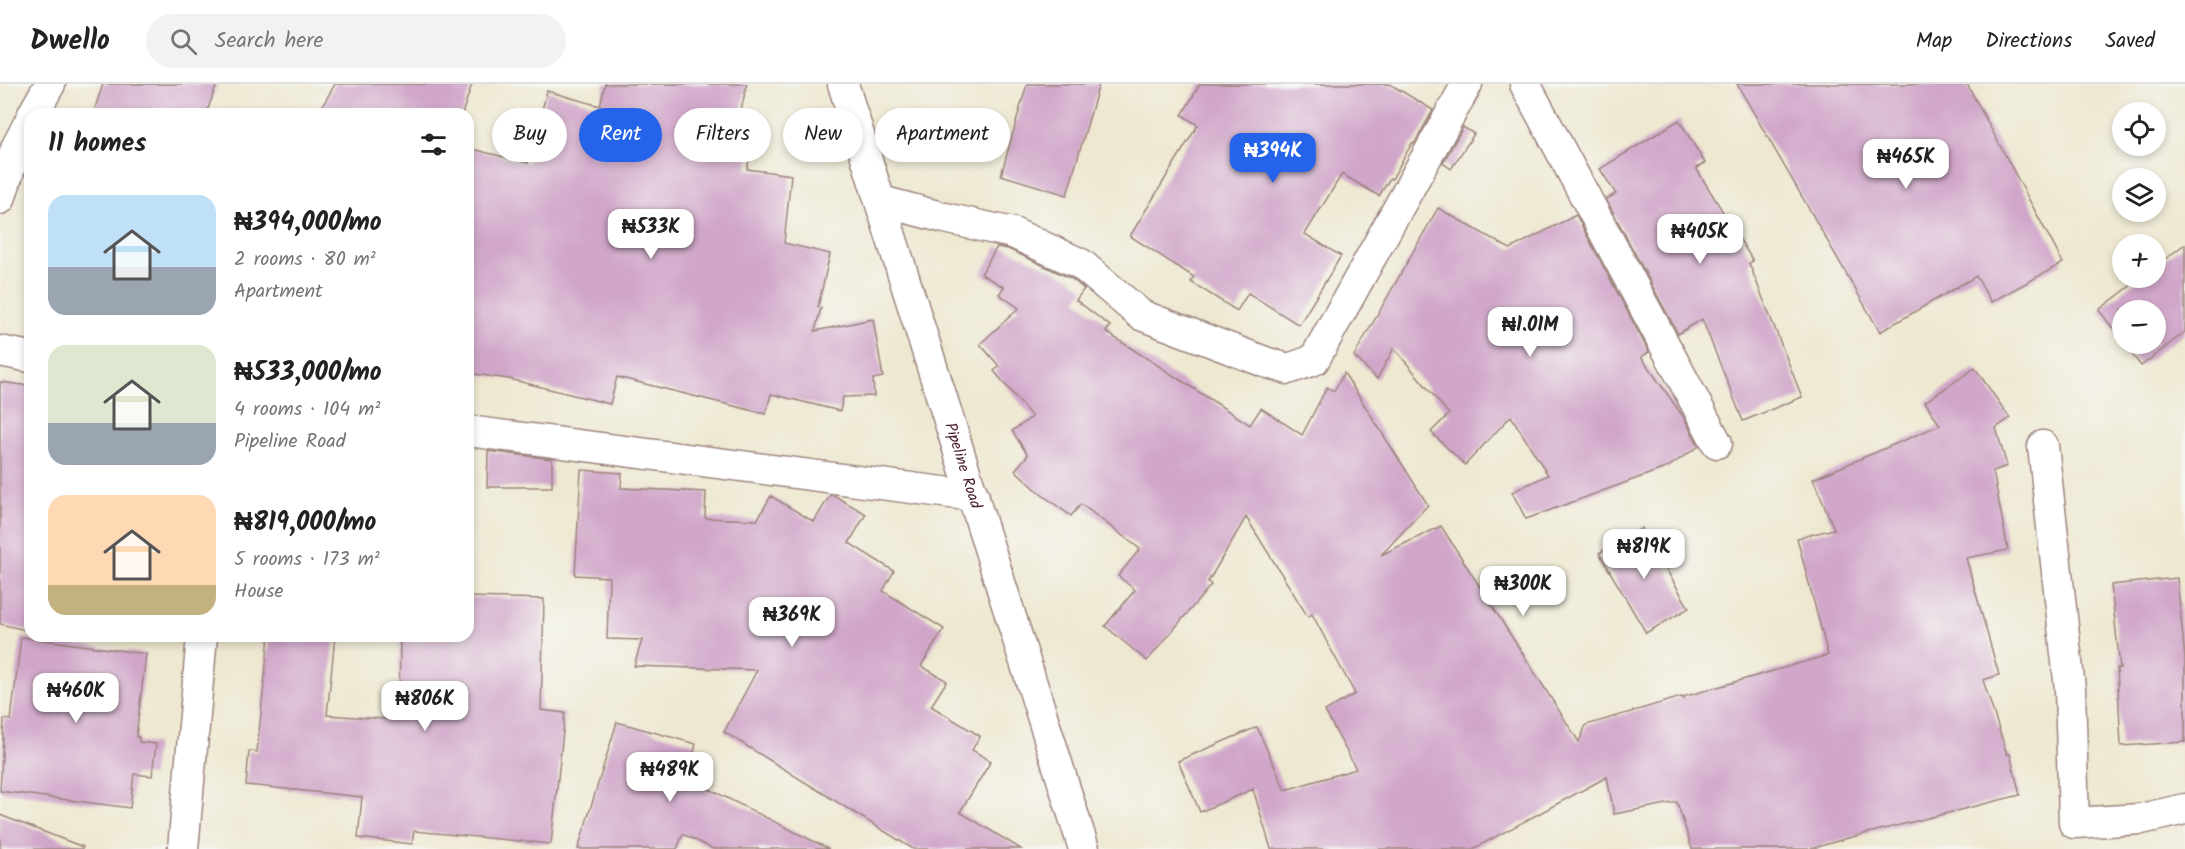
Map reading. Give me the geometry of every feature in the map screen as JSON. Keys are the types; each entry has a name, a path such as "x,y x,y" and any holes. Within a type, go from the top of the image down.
{"street":[{"path":"36,108 50,84"},
{"name":"Pipeline Road","path":"843,84 1084,849"},
{"path":"881,201 1013,233 1082,264 1141,315 1288,369 1314,360 1467,84"},
{"path":"1525,84 1717,443"},
{"path":"0,199 17,146 24,133"},
{"path":"0,351 24,356"},
{"path":"474,432 974,496"},
{"path":"2043,446 2070,689 2074,823 2141,819 2185,809"},
{"path":"183,849 201,642"}],"building":[{"path":"103,84 217,84 208,108 95,108"},
{"path":"335,84 472,84 464,108 321,108"},
{"path":"605,84 747,84 741,108 674,108 674,162 749,162 747,169 791,175 784,243 830,254 815,331 873,319 883,377 873,379 874,396 843,397 840,411 771,394 766,414 617,377 610,404 509,379 474,374 474,150 492,154 492,162 567,162 567,108 543,108 547,91 600,106"},
{"path":"1027,84 1099,84 1067,195 1001,175 1005,162 1010,162 1010,144"},
{"path":"1200,84 1390,84 1433,110 1414,144 1412,143 1392,179 1390,178 1379,196 1342,174 1305,234 1341,256 1299,325 1248,293 1237,311 1191,282 1194,277 1130,236 1198,125 1182,115"},
{"path":"1737,84 1967,84 2063,263 1991,302 1976,276 1880,332"},
{"path":"1679,120 1705,163 1696,168 1753,261 1749,263 1802,397 1743,421 1702,319 1678,334 1606,199 1616,194 1600,169"},
{"path":"1463,127 1474,134 1451,169 1443,163"},
{"path":"1438,208 1510,249 1576,215 1649,352 1641,357 1682,415 1699,446 1668,467 1526,519 1512,492 1548,475 1511,416 1465,465 1431,432 1449,414 1394,348 1377,379 1354,356"},
{"path":"2185,244 2185,332 2166,347 2166,300 2112,300 2128,288 2166,288 2166,258"},
{"path":"997,247 1008,249 1072,279 1084,289 1076,300 1110,326 1106,332 1250,425 1261,408 1302,435 1327,387 1334,391 1344,373 1428,505 1381,555 1441,526 1579,742 1586,725 1681,697 1684,699 1683,697 1828,655 1797,538 1834,529 1813,479 1940,425 1925,402 1975,368 2010,418 1996,428 2007,466 1993,471 2008,550 1966,558 1999,675 1983,680 2007,754 2010,754 2020,795 1810,849 1692,849 1677,802 1614,814 1607,777 1473,849 1271,849 1253,789 1200,812 1178,761 1257,727 1285,790 1356,769 1325,711 1355,694 1312,614 1308,617 1246,517 1208,582 1211,585 1147,661 1105,626 1135,590 1118,576 1140,549 1081,504 1071,516 1041,494 1015,470 1028,455 1012,431 1032,417 994,371 999,366 980,344 1019,308 999,294 1004,287 981,274"},
{"path":"2112,300 2112,328 2099,310"},
{"path":"2132,354 2157,354 2141,366"},
{"path":"0,382 24,385 24,630 0,624"},
{"path":"488,451 552,459 552,487 487,487"},
{"path":"581,470 622,473 621,488 706,492 705,518 757,520 771,496 814,522 830,495 866,514 849,543 894,571 883,591 944,629 921,666 947,681 931,706 980,736 972,750 991,761 960,812 1021,849 913,849 724,732 757,670 634,666 642,640 607,639 609,577 575,575"},
{"path":"1642,528 1689,608 1646,633 1599,553"},
{"path":"2177,578 2185,658 2185,742 2121,746 2117,668 2120,668 2111,585"},
{"path":"474,597 544,599 541,710 565,713 551,844 414,831 412,844 358,838 362,797 246,785 249,751 257,752 268,642 334,642 327,715 399,720 400,642 474,642"},
{"path":"21,637 24,637 24,642 58,642 146,654 136,737 139,737 139,742 156,744 152,776 134,774 130,808 0,791 4,719 11,720"},
{"path":"617,722 696,744 687,778 829,849 713,849 683,834 677,849 578,849"},
{"path":"0,815 83,847 82,849 0,849"}]}
